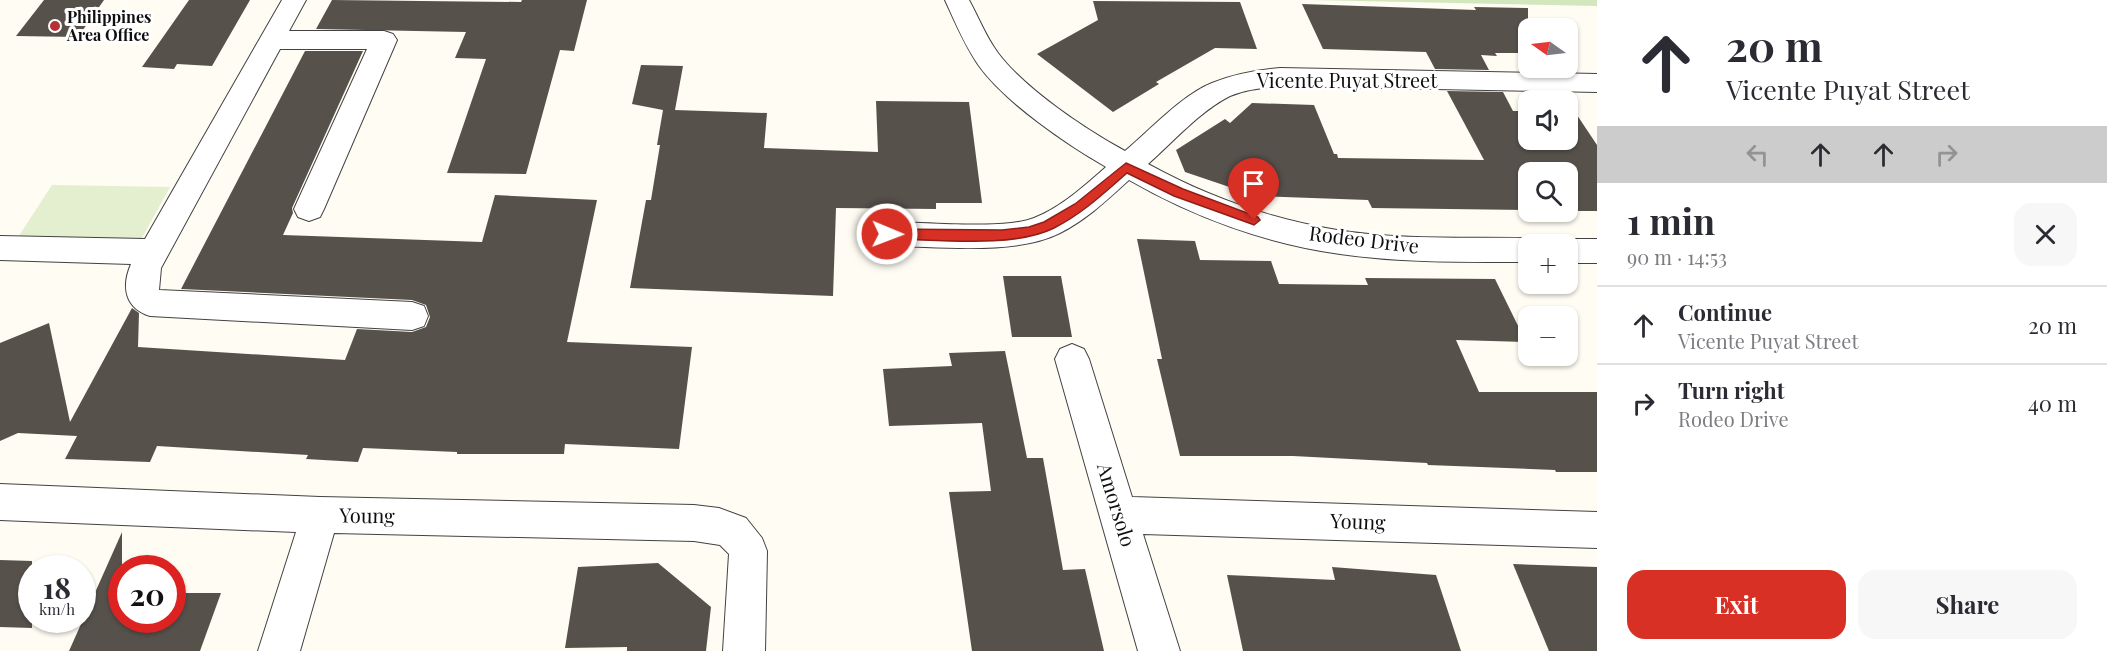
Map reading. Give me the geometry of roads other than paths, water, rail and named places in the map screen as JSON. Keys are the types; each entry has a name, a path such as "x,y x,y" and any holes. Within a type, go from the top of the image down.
{"street":[{"path":"294,0 145,267 142,282 144,298 150,303 412,316"},
{"name":"Rodeo Drive","path":"959,2 990,63 1019,91 1074,134 1126,167 1178,193 1286,230 1336,241 1389,247 1518,250"},
{"path":"271,40 384,40 309,209"},
{"name":"Vicente Puyat Street","path":"887,234 1002,235 1029,232 1048,225 1080,207 1195,107 1221,90 1251,80 1280,77 1597,83"},
{"path":"0,248 153,252"},
{"path":"1578,251 1597,251"},
{"name":"Amorsolo","path":"1072,359 1159,651"},
{"name":"Young","path":"0,502 320,515 694,524 733,530 742,538 748,551 744,651"},
{"path":"279,651 320,515"},
{"name":"Young","path":"1119,515 1597,530"}],"place":[{"name":"Philippines Area Office","path":"55,26"}]}
